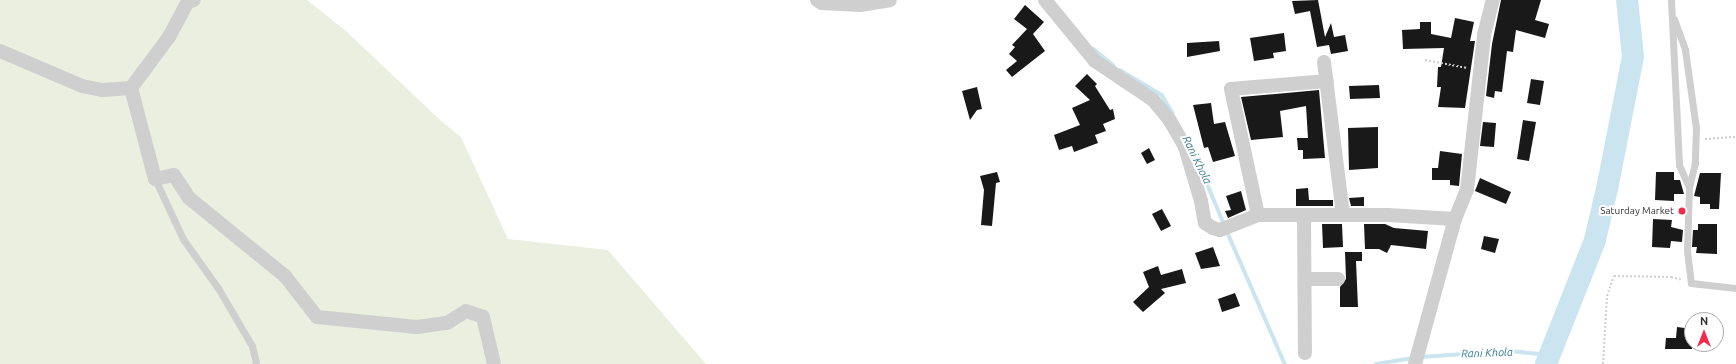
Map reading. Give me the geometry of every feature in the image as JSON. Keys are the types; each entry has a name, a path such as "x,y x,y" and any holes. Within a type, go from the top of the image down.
{"street":[{"path":"0,51 82,86 103,90 130,88 169,37 188,2 194,0"},
{"path":"817,0 822,3 860,5 890,0"},
{"path":"1045,0 1095,62 1153,100 1169,119 1185,148 1201,201 1205,223 1220,230 1258,216 1343,215 1455,219"},
{"path":"1415,363 1418,347 1455,219 1467,190 1480,70 1493,0"},
{"path":"1324,62 1343,215"},
{"path":"1258,216 1231,89 1327,80"},
{"path":"130,88 156,179 174,175 189,198 285,276 317,317 417,327 447,323 466,311 482,317 494,364"},
{"path":"1304,216 1304,353"},
{"path":"1305,279 1338,280"}],"lane":[{"path":"1671,0 1679,165 1689,187"},
{"path":"1672,12 1685,50 1696,140 1696,163 1689,187 1687,251 1691,283 1736,288"},
{"path":"156,179 183,239 218,288 252,346 256,364"}],"path":[{"path":"1425,60 1480,70"},
{"path":"1696,140 1736,137"},
{"path":"1603,364 1606,296 1614,276 1671,277 1691,283"}],"shaded area":[{"path":"0,0 307,0 346,31 439,119 461,137 508,239 608,250 706,364 0,364"}],"building":[{"path":"1318,0 1325,37 1331,23 1334,37 1345,35 1348,51 1331,54 1329,45 1317,47 1310,11 1295,14 1292,1"},
{"path":"1501,0 1541,0 1535,20 1549,24 1545,38 1516,30 1513,52 1507,51 1502,92 1495,91 1494,98 1486,96 1492,44"},
{"path":"1025,5 1044,22 1033,34 1045,51 1012,77 1006,70 1017,61 1009,54 1015,47 1012,45 1027,29 1014,19"},
{"path":"1455,18 1474,22 1470,41 1475,41 1465,108 1438,107 1441,87 1437,87 1438,67 1441,67 1444,48 1403,49 1402,30 1420,29 1420,22 1431,22 1431,34 1451,38"},
{"path":"1284,33 1286,51 1273,53 1274,58 1254,61 1250,38"},
{"path":"1219,41 1220,51 1187,57 1187,43"},
{"path":"1087,74 1097,84 1095,86 1110,110 1113,109 1115,119 1103,124 1106,131 1095,135 1098,143 1074,152 1072,146 1059,150 1054,135 1080,125 1072,108 1090,100 1075,86"},
{"path":"1531,79 1544,81 1540,105 1527,103"},
{"path":"1379,85 1380,98 1350,99 1349,86"},
{"path":"977,87 982,109 977,110 970,120 962,91"},
{"path":"1319,90 1325,158 1303,159 1303,150 1298,150 1297,138 1308,138 1306,106 1280,111 1283,137 1251,140 1241,97"},
{"path":"1211,103 1214,124 1225,122 1235,156 1213,162 1208,147 1204,148 1193,105"},
{"path":"1523,120 1536,122 1529,161 1517,159"},
{"path":"1483,122 1496,123 1494,147 1480,146"},
{"path":"1378,127 1378,168 1349,170 1348,128"},
{"path":"1149,148 1155,160 1147,164 1141,153"},
{"path":"1440,151 1462,154 1459,186 1450,185 1450,180 1432,180 1432,168 1438,168"},
{"path":"997,172 1000,182 996,183 992,226 981,225 984,190 980,176"},
{"path":"1656,172 1674,172 1674,180 1680,180 1684,194 1674,194 1674,201 1655,200"},
{"path":"1700,173 1721,173 1719,209 1710,209 1710,204 1700,204 1700,197 1694,196"},
{"path":"1480,178 1511,192 1506,204 1475,191"},
{"path":"1308,188 1309,200 1333,200 1333,206 1296,206 1296,189"},
{"path":"1241,191 1246,210 1228,218 1225,211 1231,210 1226,196"},
{"path":"1364,197 1364,206 1351,206 1349,198"},
{"path":"1162,209 1171,226 1161,231 1152,214"},
{"path":"1653,219 1672,220 1671,227 1683,230 1682,242 1671,241 1670,248 1652,247"},
{"path":"1322,224 1342,224 1343,247 1323,248"},
{"path":"1364,224 1385,224 1394,228 1428,231 1426,249 1391,245 1387,253 1379,249 1365,249"},
{"path":"1698,224 1717,224 1717,254 1696,253 1697,247 1692,247 1693,230 1698,230"},
{"path":"1484,236 1499,239 1495,253 1481,249"},
{"path":"1213,247 1220,266 1201,269 1195,253"},
{"path":"1345,252 1362,252 1362,261 1356,261 1358,307 1340,307 1340,287 1346,279"},
{"path":"1158,266 1161,275 1182,269 1186,283 1161,289 1165,293 1143,312 1133,302 1149,287 1143,272"},
{"path":"1235,293 1240,306 1222,312 1218,299"},
{"path":"1677,327 1684,328 1684,349 1665,349 1666,338 1676,338"}],"waterway":[{"path":"1546,364 1595,240 1608,184 1633,56 1627,0"},
{"name":"Rani Khola","path":"1094,49 1114,66"},
{"name":"Rani Khola","path":"1120,70 1162,95 1173,113"},
{"name":"Rani Khola","path":"1191,145 1225,226"},
{"name":"Rani Khola","path":"1227,231 1285,364"},
{"name":"Rani Khola","path":"1421,357 1510,351 1550,355"},
{"name":"Rani Khola","path":"1376,364 1412,358"}],"place":[{"name":"Saturday Market","path":"1682,211"}]}
